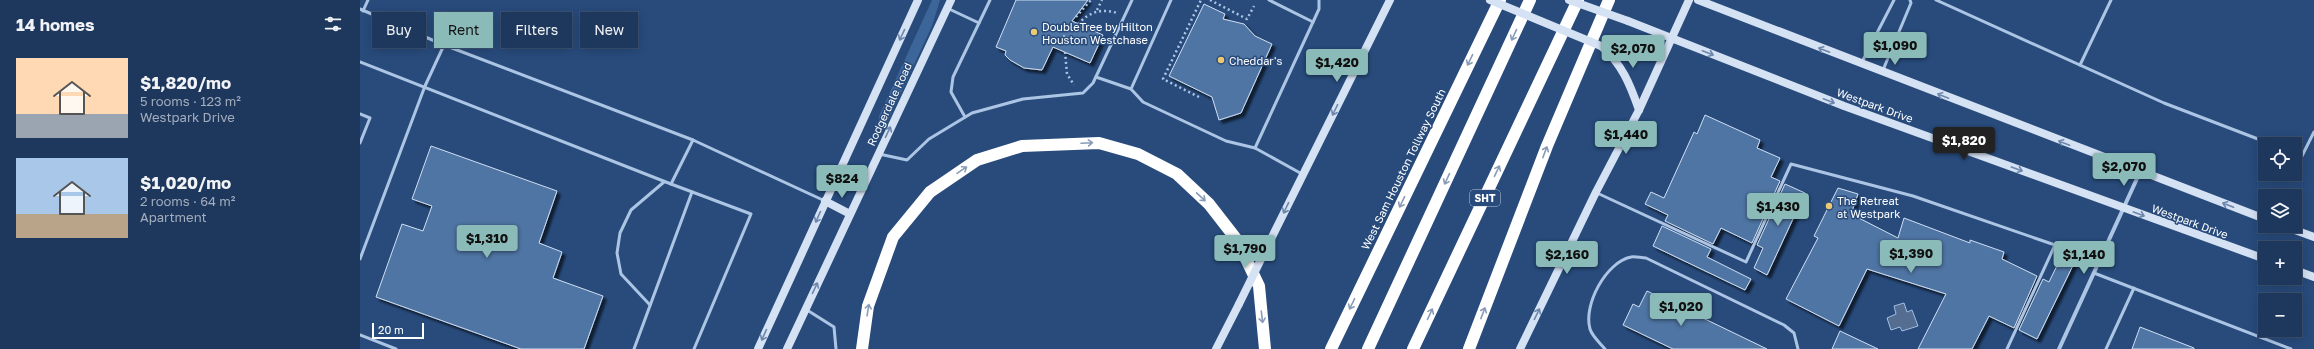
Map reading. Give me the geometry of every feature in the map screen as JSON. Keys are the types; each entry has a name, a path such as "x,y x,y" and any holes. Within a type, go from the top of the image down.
{"highway":[{"name":"West Sam Houston Tollway South","path":"1331,349 1500,0"},
{"path":"1368,349 1530,0"},
{"name":"SHT","path":"1413,349 1578,0"},
{"path":"1469,349 1547,146 1609,0"},
{"path":"862,349 868,306 893,237 930,192 977,160 1022,146 1100,143 1138,154 1177,174 1209,204 1237,240 1258,286 1265,349"}],"main road":[{"name":"Rodgerdale Road","path":"758,349 918,0"},
{"path":"1490,0 1601,46 1614,57 1627,77 1639,110"},
{"name":"Westpark Drive","path":"1569,0 1628,21 1672,40 1844,106 2258,257"},
{"path":"1520,349 1596,192 1639,110 1689,0"},
{"path":"1698,0 1860,64 2258,216"},
{"path":"1216,349 1389,1"},
{"name":"Rodgerdale Road","path":"787,349 949,4"},
{"path":"825,201 850,214"},
{"path":"2302,233 2314,237"}],"street":[{"path":"2059,349 2140,172"}],"lane":[{"path":"368,0 362,10 434,41"},
{"path":"965,117 951,92 953,77 990,0"},
{"path":"878,154 907,160 929,139 972,113 1023,99 1083,93 1094,83 1132,0"},
{"path":"1131,89 1171,0"},
{"path":"1269,0 1313,22"},
{"path":"1255,148 1319,9 1318,0"},
{"path":"1860,64 1894,0"},
{"path":"1882,72 1910,0"},
{"path":"1936,0 2164,103 2258,139"},
{"path":"2080,65 2111,0"},
{"path":"949,4 979,23"},
{"path":"360,259 425,86 443,48"},
{"path":"452,48 693,140 825,201"},
{"path":"360,62 425,86 664,182 751,214 694,349"},
{"path":"1096,77 1131,89 1143,102 1226,141 1255,148 1303,174"},
{"path":"360,114 370,118 360,143"},
{"path":"2302,156 2314,132"},
{"path":"671,184 693,140"},
{"path":"1596,192 1746,262 1791,164 1913,196 2055,245 2007,349"},
{"path":"650,305 621,274 617,253 620,233 631,210 664,182"},
{"path":"634,349 692,192"},
{"path":"1605,349 1590,330 1590,311 1593,293 1603,278 1618,263 1631,257 1646,258 1784,325 1794,333 1798,349"},
{"path":"2094,273 2291,349"},
{"path":"2106,349 2134,288"},
{"path":"806,309 834,327 836,349"},
{"path":"360,335 396,349"}],"path":[{"path":"1076,17 1091,0"},
{"path":"1096,0 1101,2 1097,11"},
{"path":"1199,97 1163,79 1201,0"},
{"path":"1210,0 1247,19 1254,6"},
{"path":"1078,24 1089,14 1097,11 1112,11 1125,16"},
{"path":"1063,36 1080,44"},
{"path":"1065,52 1067,74 1079,93"}],"shaded area":[{"path":"932,0 940,0 932,26 887,123 883,126 878,124 879,116"},
{"path":"1904,303 1907,312 1912,310 1918,326 1902,331 1900,327 1891,330 1887,318 1896,314 1894,306"}],"building":[{"name":"DoubleTree by Hilton Houston Westchase","path":"1016,0 1088,0 1072,21 1103,35 1090,63 1053,47 1042,70 1024,68 1010,60 1005,55 1006,51 996,47"},
{"name":"Cheddar's","path":"1204,4 1225,14 1223,19 1244,24 1255,36 1272,44 1241,113 1219,120 1212,97 1169,76"},
{"path":"1705,115 1760,140 1757,148 1780,158 1771,177 1780,181 1752,243 1721,228 1713,244 1665,221 1668,215 1645,204 1651,192 1664,198 1694,132 1697,134"},
{"path":"431,146 557,191 539,243 562,252 553,278 603,296 584,349 521,349 376,297 402,224 423,231 432,206 412,199"},
{"path":"1785,184 1805,193 1767,275 1754,268 1763,248 1757,245"},
{"path":"1838,188 1858,194 1851,214 1898,238 1904,218 1970,243 1970,240 2004,252 2002,259 2037,276 2014,328 1989,316 1972,349 1918,349 1946,294 1867,269 1839,326 1786,299 1818,238 1814,236"},
{"path":"1662,226 1711,249 1707,257 1751,279 1745,290 1653,246"},
{"path":"2068,243 2081,249 2037,339 2019,330 2043,279 2049,282"},
{"path":"1647,291 1767,349 1673,349 1623,325 1633,304 1639,307"},
{"path":"2140,327 2194,348 2194,349 2132,349"},
{"path":"1840,331 1878,349 1832,349"}],"place":[{"name":"DoubleTree by Hilton Houston Westchase","path":"1034,32"},
{"name":"Cheddar's","path":"1221,60"},
{"name":"The Retreat at Westpark","path":"1829,206"}]}
